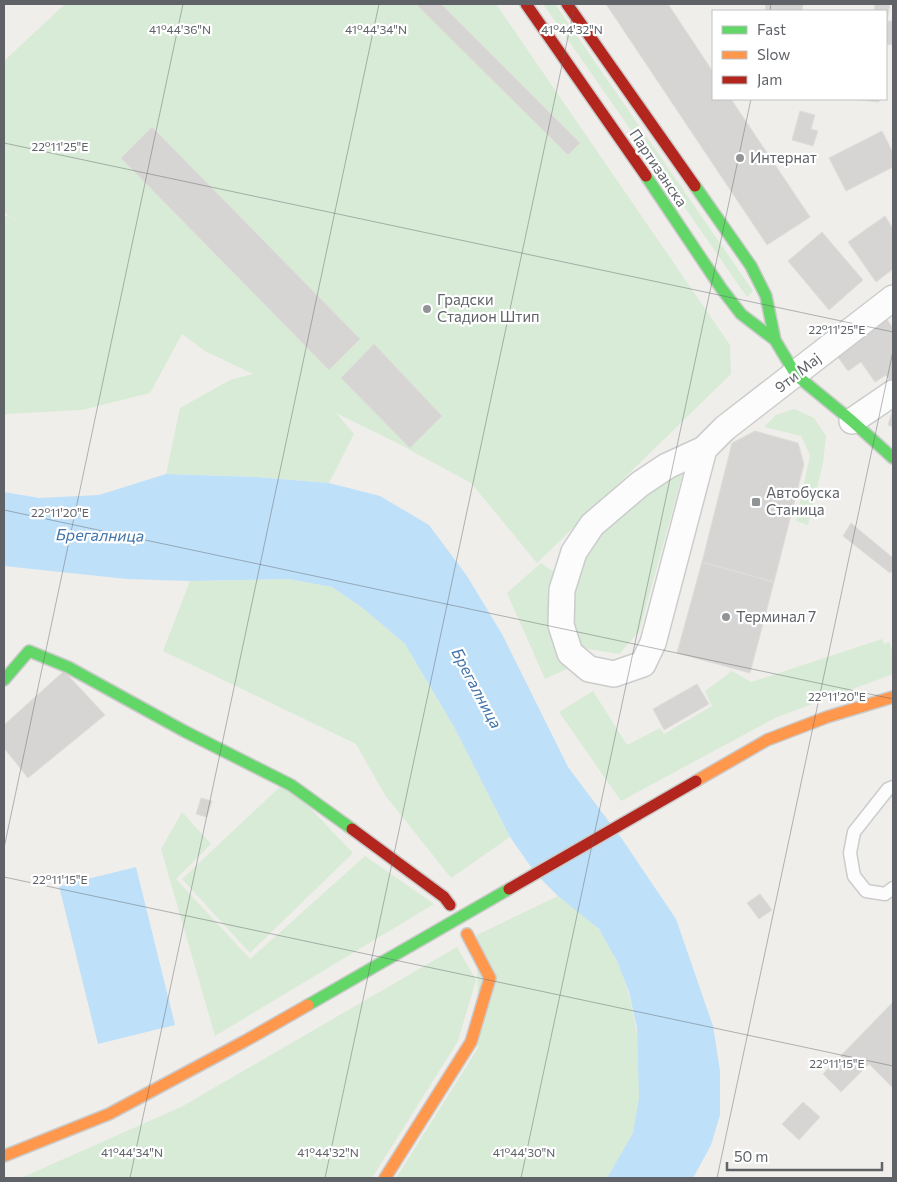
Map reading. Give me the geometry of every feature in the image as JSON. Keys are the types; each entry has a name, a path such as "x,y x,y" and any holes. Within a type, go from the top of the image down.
{"street":[{"name":"Партизанска","path":"526,4 736,308 775,340"},
{"name":"Партизанска","path":"567,4 751,266 766,296 775,340 796,375 893,458"},
{"name":"9ти Мај","path":"704,449 725,428 796,375 893,298"},
{"path":"852,421 893,393"},
{"path":"704,449 653,643 643,664 614,674 590,668 570,653 561,625 562,590 574,552 592,525 640,484 667,466 704,449"},
{"path":"4,680 29,651 68,667 184,731 290,785 444,897 450,905"},
{"path":"4,1156 108,1114 245,1041 767,740 827,717 893,698"},
{"path":"386,1178 471,1042 490,978 467,934"}],"lane":[{"path":"893,787 888,789 854,832 850,853 854,876 866,891 885,894 893,888"}],"green space":[{"name":"Градски Стадион Штип","path":"65,4 496,4 730,345 731,374 537,563 471,483 336,413 354,434 329,483 256,477 166,474 180,408 230,380 253,374 205,351 182,334 150,393 82,410 4,414 4,218 7,215 20,223 4,212 4,61"},
{"path":"543,4 555,4 753,291 747,297"},
{"path":"794,409 814,418 826,436 823,463 808,525 796,521 810,455 801,436 764,427 776,415"},
{"path":"682,466 682,476 639,632 619,654 582,648 571,623 571,592 597,529"},
{"path":"541,563 558,575 569,668 545,679 507,593"},
{"path":"288,579 332,587 364,609 405,644 454,727 510,837 451,878 385,795 356,744 163,651 190,581"},
{"path":"882,639 884,644 889,642 893,652 893,674 775,718 621,801 559,712 593,691 627,745 660,728 664,734 712,706 705,691 732,671 751,682"},
{"path":"285,782 353,853 250,953 182,879"},
{"path":"182,812 211,844 176,879 250,959 365,856 434,904 215,1036 161,849"},
{"path":"558,896 599,930 622,973 630,1000 636,1028 640,1084 638,1109 633,1132 625,1149 607,1178 396,1178 478,1048 477,935"},
{"path":"457,947 476,980 458,1041 372,1178 21,1178 181,1107"}],"water":[{"name":"Брегалница","path":"166,474 256,477 329,483 380,496 429,525 467,576 502,634 568,767 622,839 676,919 713,1026 720,1071 720,1115 711,1145 693,1178 607,1178 633,1133 639,1098 637,1028 629,992 617,961 599,929 558,896 536,874 510,837 454,727 405,644 364,609 332,587 288,579 190,581 127,579 4,566 4,492 39,498 99,495"},
{"path":"136,867 175,1025 98,1044 59,886"}],"building":[{"path":"416,4 441,4 580,143 568,155"},
{"name":"Интернат","path":"606,4 668,4 712,70 712,100 732,100 810,217 767,245"},
{"path":"766,4 803,4 802,10 765,10"},
{"path":"875,4 890,4 887,21 887,10 874,10"},
{"path":"887,21 893,21 893,45 887,44"},
{"path":"860,100 879,100 879,102"},
{"path":"800,111 815,115 811,129 818,131 813,146 792,140"},
{"path":"152,127 360,339 329,370 121,158"},
{"path":"882,131 893,153 893,167 846,191 829,158"},
{"path":"885,216 893,229 893,269 876,282 848,242"},
{"path":"822,232 863,280 829,310 788,261"},
{"path":"886,318 893,328 893,385 886,375 875,382 861,362 848,371 835,353"},
{"path":"374,344 442,416 410,448 341,378"},
{"path":"893,409 893,427 888,425"},
{"name":"Автобуска Станица","path":"755,431 798,443 804,464 774,582 702,562 732,443"},
{"path":"851,523 893,558 893,570 890,573 843,536"},
{"name":"Терминал 7","path":"702,562 774,582 750,673 677,653"},
{"path":"64,671 105,715 28,778 4,748 4,725"},
{"path":"697,684 709,704 664,730 653,709"},
{"path":"201,798 212,801 207,817 196,814"},
{"path":"760,894 772,910 759,919 747,903"},
{"path":"893,1002 893,1088 869,1064 841,1092 823,1074"},
{"path":"803,1102 820,1117 799,1140 782,1124"}],"traffic: fast":[{"path":"646,176 721,288 741,314 775,340"},
{"path":"695,186 751,266 766,296 775,340 796,375 893,458"},
{"path":"4,680 29,651 68,667 184,731 291,785 352,829"},
{"path":"308,1005 509,889"}],"traffic: slow":[{"path":"696,781 767,740 827,717 893,697"},
{"path":"385,1178 471,1042 490,978 467,934"},
{"path":"4,1156 109,1114 308,1005"}],"traffic: jam":[{"path":"526,4 646,176"},
{"path":"567,4 695,186"},
{"path":"509,889 696,781"},
{"path":"352,829 444,897 450,905"}],"place":[{"name":"Интернат","path":"740,158"},
{"name":"Градски Стадион Штип","path":"427,309"},
{"name":"Автобуска Станица","path":"756,502"},
{"name":"Терминал 7","path":"726,617"}]}
